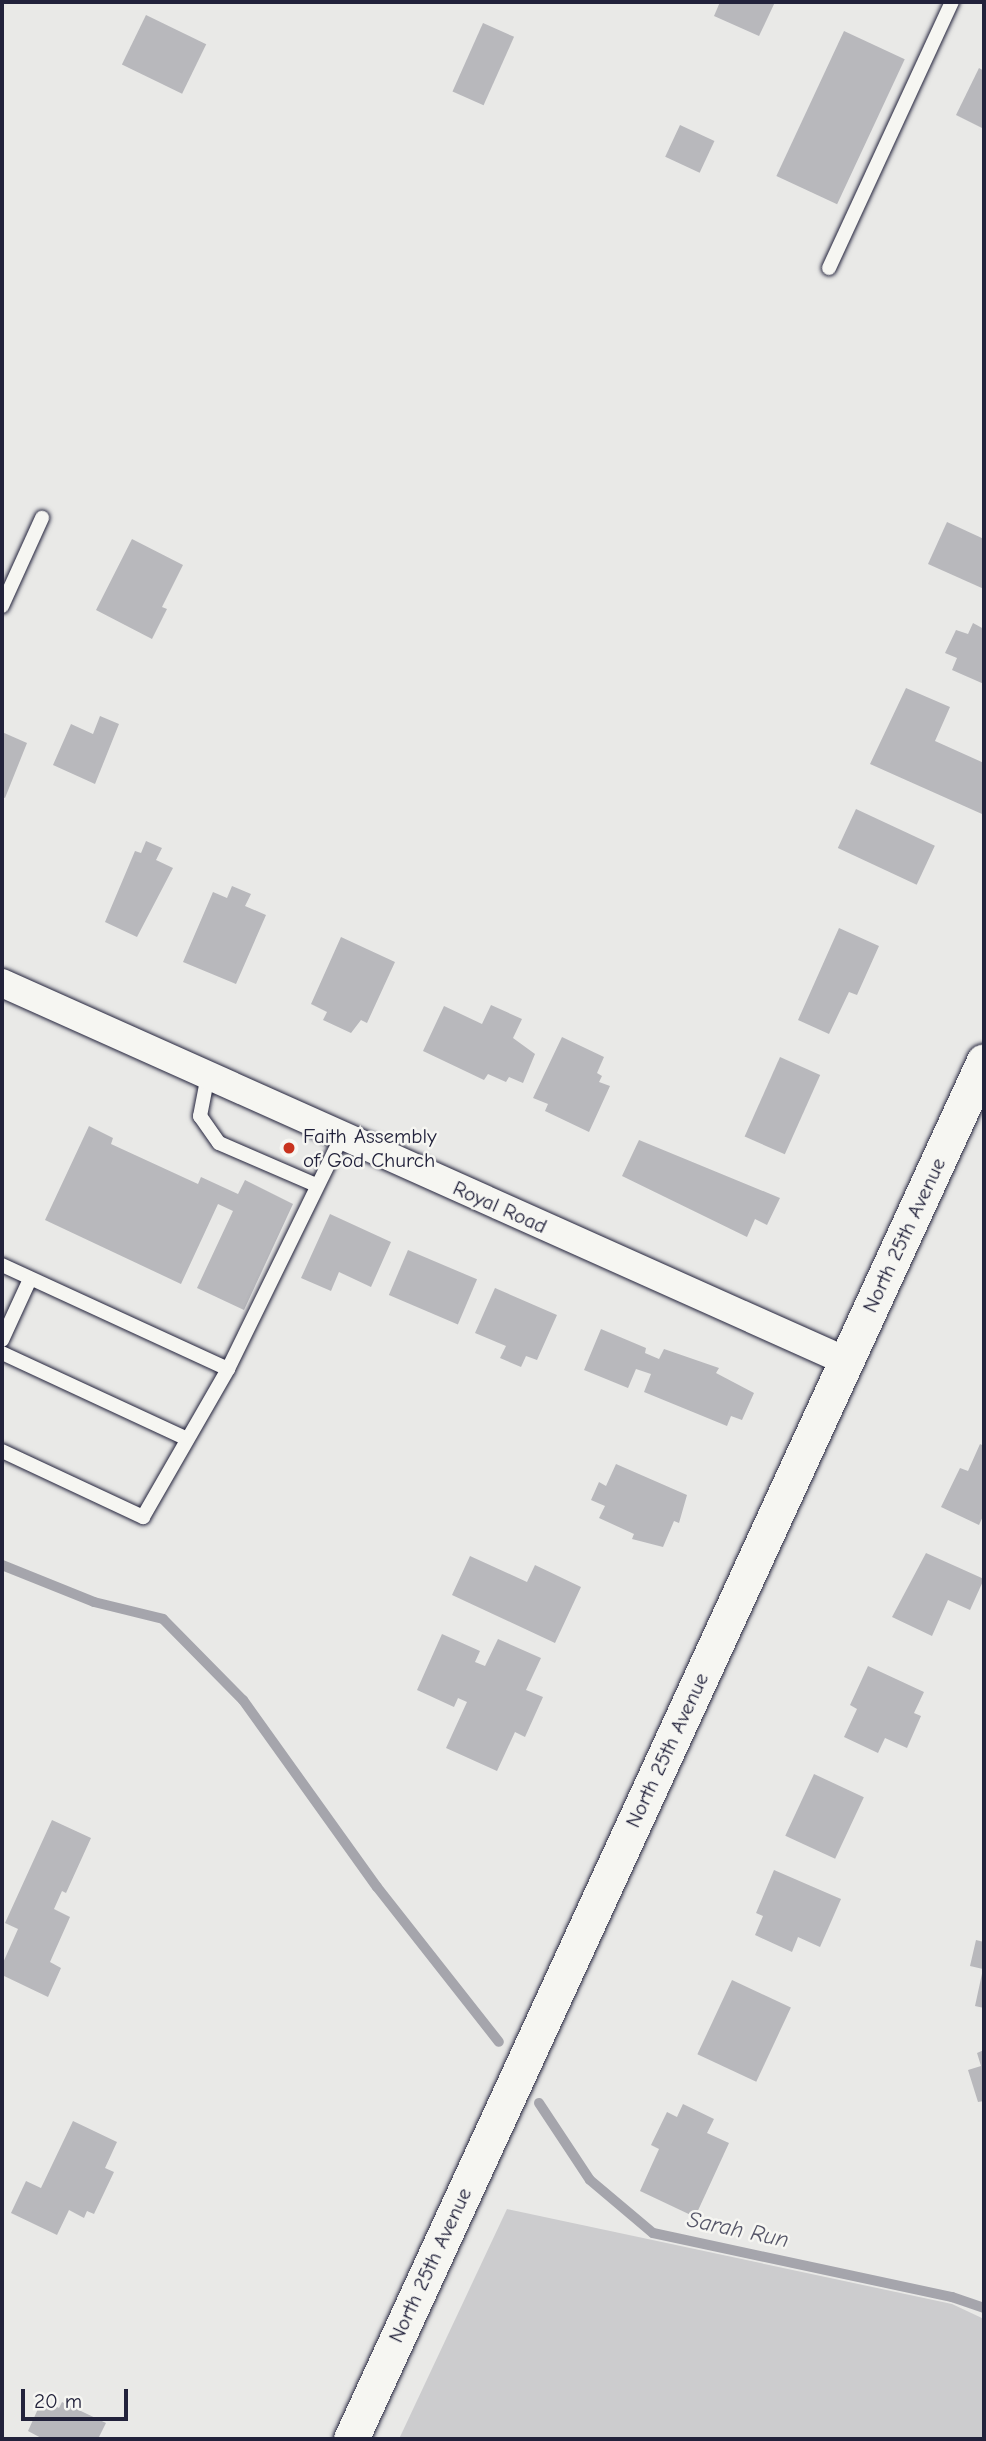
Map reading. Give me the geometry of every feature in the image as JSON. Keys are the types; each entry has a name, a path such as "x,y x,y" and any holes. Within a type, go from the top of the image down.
{"street":[{"name":"Royal Road","path":"2,983 846,1362"},
{"name":"North 25th Avenue","path":"351,2439 984,1061"}],"lane":[{"path":"829,268 952,2"},
{"path":"2,606 42,518"},
{"path":"208,1075 200,1116 219,1143 316,1185"},
{"path":"2,1451 143,1517 228,1369 342,1136"},
{"path":"2,1265 228,1369"},
{"path":"2,1340 30,1279"},
{"path":"2,1353 187,1438"}],"shaded area":[{"path":"507,2209 952,2304 984,2319 984,2439 399,2439"}],"building":[{"path":"720,2 775,2 759,36 714,16"},
{"path":"146,15 206,44 182,94 122,64"},
{"path":"483,23 514,37 484,105 452,92"},
{"path":"844,31 905,59 837,204 776,176"},
{"path":"979,68 984,71 984,129 956,115"},
{"path":"680,125 714,141 700,173 665,157"},
{"path":"947,522 984,539 984,589 928,564"},
{"path":"132,539 183,565 162,607 167,609 152,639 96,610"},
{"path":"973,623 984,629 984,684 952,670 957,658 945,653 956,630 968,634"},
{"path":"906,688 950,707 935,741 984,763 982,814 870,764"},
{"path":"100,716 119,724 95,784 53,765 71,724 93,734"},
{"path":"2,732 27,743 5,798 2,797"},
{"path":"856,809 935,846 917,885 838,848"},
{"path":"146,841 162,848 156,860 173,868 137,937 105,922 135,851 141,853"},
{"path":"232,886 251,894 245,906 266,915 236,984 183,962 213,892 227,898"},
{"path":"839,928 879,946 857,995 849,992 829,1034 798,1020"},
{"path":"341,937 395,962 367,1023 361,1020 351,1033 323,1020 327,1012 311,1004"},
{"path":"491,1005 522,1019 513,1038 535,1054 523,1083 509,1077 506,1082 488,1074 484,1080 423,1051 444,1006 482,1024"},
{"path":"562,1037 604,1057 597,1073 602,1076 599,1082 610,1086 589,1132 545,1111 548,1104 533,1098"},
{"path":"780,1057 820,1075 785,1154 745,1136"},
{"path":"89,1126 113,1138 111,1144 198,1184 201,1177 238,1194 245,1180 293,1204 244,1310 197,1288 233,1211 218,1204 181,1284 45,1220"},
{"path":"639,1140 780,1198 767,1225 755,1219 747,1237 622,1176"},
{"path":"330,1214 391,1242 371,1287 339,1272 331,1291 301,1278"},
{"path":"408,1250 477,1279 458,1324 389,1295"},
{"path":"495,1288 557,1315 537,1360 526,1356 521,1367 500,1358 506,1346 475,1333"},
{"path":"601,1329 646,1348 645,1353 659,1359 664,1349 719,1368 716,1373 754,1393 742,1420 731,1416 727,1426 644,1392 651,1374 636,1369 628,1388 584,1370"},
{"path":"980,1444 984,1446 984,1514 979,1525 941,1507 960,1468 968,1471"},
{"path":"616,1464 687,1495 679,1523 674,1521 663,1547 632,1539 634,1534 599,1518 605,1506 591,1500 599,1482 606,1486"},
{"path":"926,1553 984,1579 970,1610 948,1600 932,1636 892,1617"},
{"path":"470,1556 527,1582 535,1565 581,1587 555,1643 452,1595"},
{"path":"442,1634 480,1651 475,1662 485,1666 498,1639 541,1658 526,1690 543,1697 525,1737 515,1732 497,1771 446,1748 467,1702 458,1698 454,1707 417,1690"},
{"path":"868,1666 924,1692 914,1713 921,1716 907,1748 885,1738 878,1753 844,1737 857,1709 850,1705"},
{"path":"814,1774 864,1797 835,1859 785,1836"},
{"path":"52,1820 91,1838 66,1893 62,1891 54,1909 70,1917 50,1962 61,1968 48,1997 2,1975 2,1965 18,1929 5,1923"},
{"path":"774,1870 841,1899 820,1947 798,1937 792,1952 755,1935 763,1916 756,1913"},
{"path":"976,1940 984,1942 984,2008 975,2006 983,1969 970,1966"},
{"path":"732,1980 791,2007 756,2082 697,2054"},
{"path":"984,2050 984,2101 978,2102 968,2070 981,2066 977,2053"},
{"path":"683,2104 714,2119 707,2133 729,2143 695,2217 640,2191 659,2149 651,2145 667,2112 677,2117"},
{"path":"73,2121 117,2142 105,2168 114,2172 94,2214 87,2211 84,2218 69,2210 57,2235 11,2213 26,2181 41,2188"},
{"path":"42,2400 59,2408 62,2402 106,2423 98,2439 43,2439 28,2431"}],"waterway":[{"path":"2,1565 94,1602 163,1619 243,1700 377,1887 499,2042"},
{"name":"Sarah Run","path":"539,2103 590,2180 653,2233 952,2297 984,2308"}],"place":[{"name":"Faith Assembly of God Church","path":"289,1148"}]}
